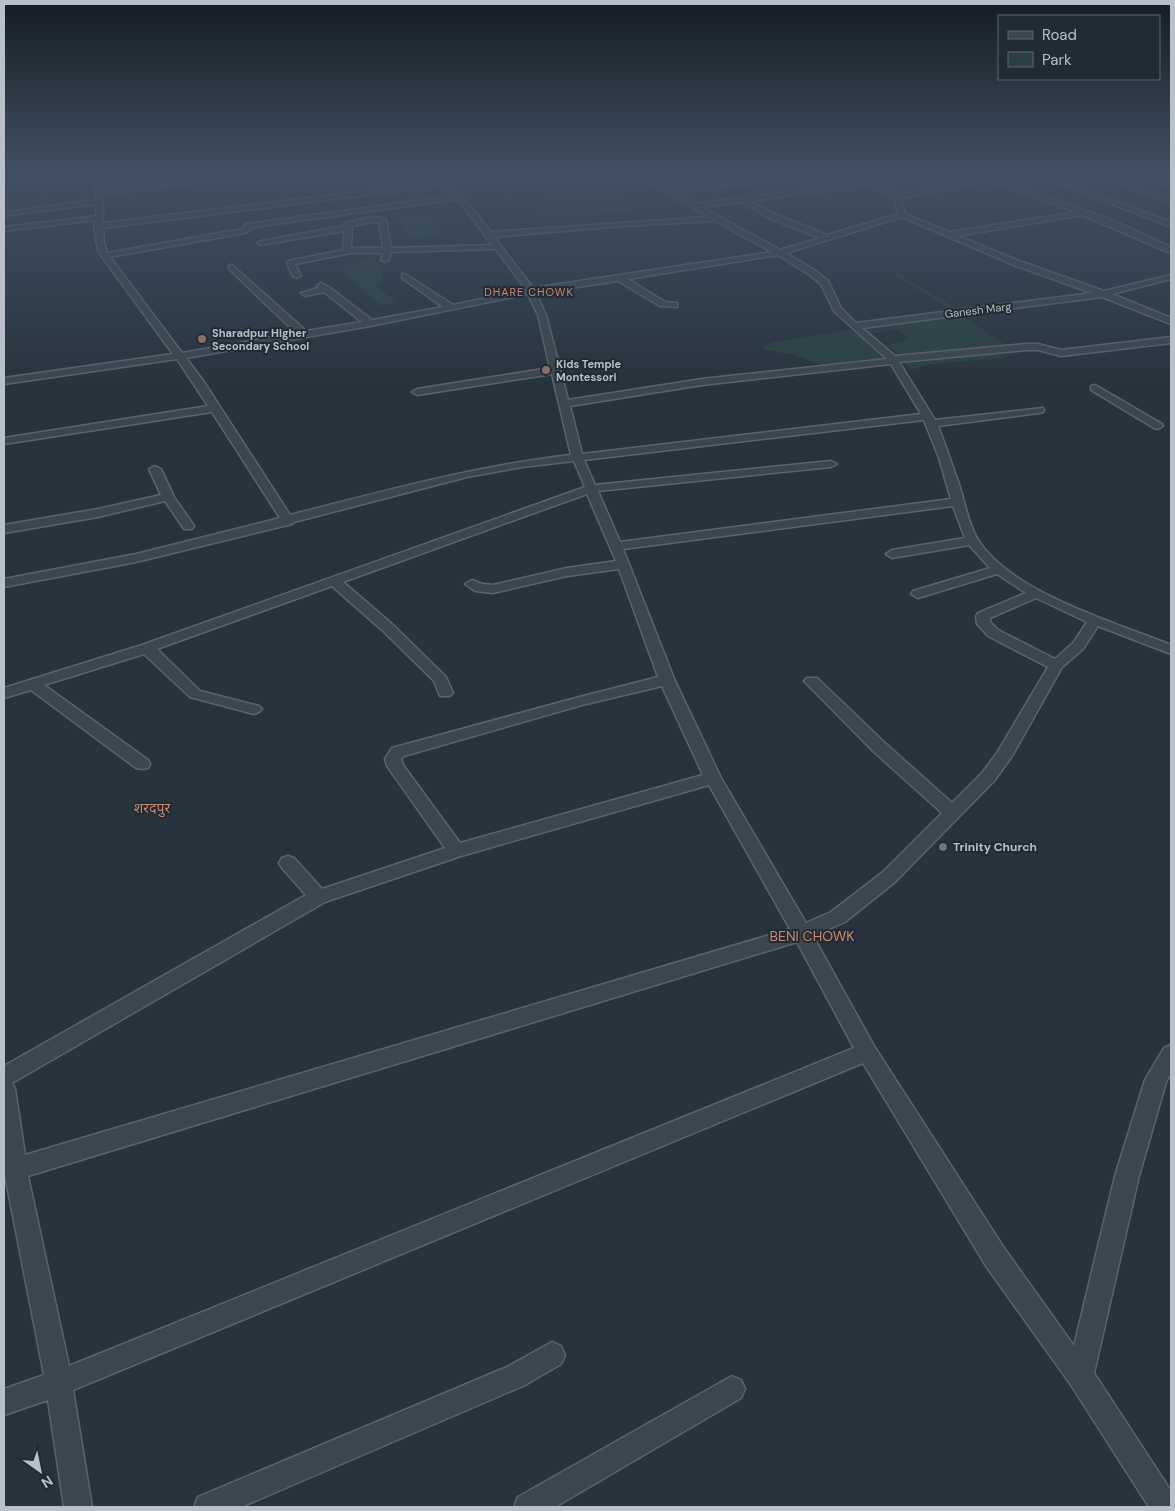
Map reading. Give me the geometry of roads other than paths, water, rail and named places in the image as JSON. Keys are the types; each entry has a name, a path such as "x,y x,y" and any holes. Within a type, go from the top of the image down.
{"street":[{"path":"100,245 102,251 123,282 199,382 288,521"},
{"path":"107,256 159,245"},
{"path":"348,245 348,250 350,251"},
{"path":"385,260 386,245"},
{"path":"297,276 292,262 350,251 499,245 530,291 542,315 577,456 616,546 667,681 713,778 802,933 867,1052 995,1257 1080,1376 1165,1507"},
{"path":"765,245 780,252 825,283 837,309 894,360 929,420 945,458 972,541 998,570 1037,593 1095,621 1136,635 1171,650"},
{"path":"4,381 180,356 452,308 530,291 768,256 805,245"},
{"path":"972,245 1171,321"},
{"path":"1159,245 1171,250"},
{"path":"232,267 302,334"},
{"path":"405,276 452,308"},
{"path":"620,278 663,304 674,304"},
{"name":"Ganesh Marg","path":"854,326 1103,294 1171,278"},
{"path":"305,293 323,287 370,323"},
{"path":"564,404 702,382 894,360 1026,347 1038,347 1061,353 1171,340"},
{"path":"416,392 556,370"},
{"path":"1095,388 1158,426"},
{"path":"4,440 214,408"},
{"path":"4,583 136,558 288,521 467,474 577,456 1039,410"},
{"path":"4,693 147,648 591,489 641,482 831,464"},
{"path":"155,469 168,497 188,526"},
{"path":"4,529 98,513 168,497"},
{"path":"616,546 958,502"},
{"path":"892,554 972,541"},
{"path":"472,584 480,588 493,589 567,572 623,564"},
{"path":"918,594 998,570"},
{"path":"333,580 441,680 445,693"},
{"path":"1037,593 983,616 984,624 993,633 1056,664"},
{"path":"15,1169 802,933 838,917 889,877 988,777 1004,756 1056,664 1078,646 1095,621"},
{"path":"147,648 195,694 254,709"},
{"path":"456,851 394,766 393,758 398,752 577,702 650,683 667,681"},
{"path":"812,681 879,747 952,812"},
{"path":"34,685 142,764"},
{"path":"4,1077 318,897 456,851 713,778"},
{"path":"288,863 318,897"},
{"path":"4,1402 59,1383 867,1052"},
{"path":"1080,1376 1127,1176 1156,1080 1171,1054"},
{"path":"4,1089 7,1135 59,1383 78,1507"},
{"path":"208,1507 516,1376 552,1356"},
{"path":"528,1507 732,1389"}],"place":[{"name":"Sharadpur Higher Secondary School","path":"202,339"},
{"name":"Kids Temple Montessori","path":"546,370"},
{"name":"Trinity Church","path":"943,847"}],"district":[{"name":"DHARE CHOWK","path":"529,292"},
{"name":"शरदपुर","path":"152,808"},
{"name":"BENI CHOWK","path":"812,936"}]}
